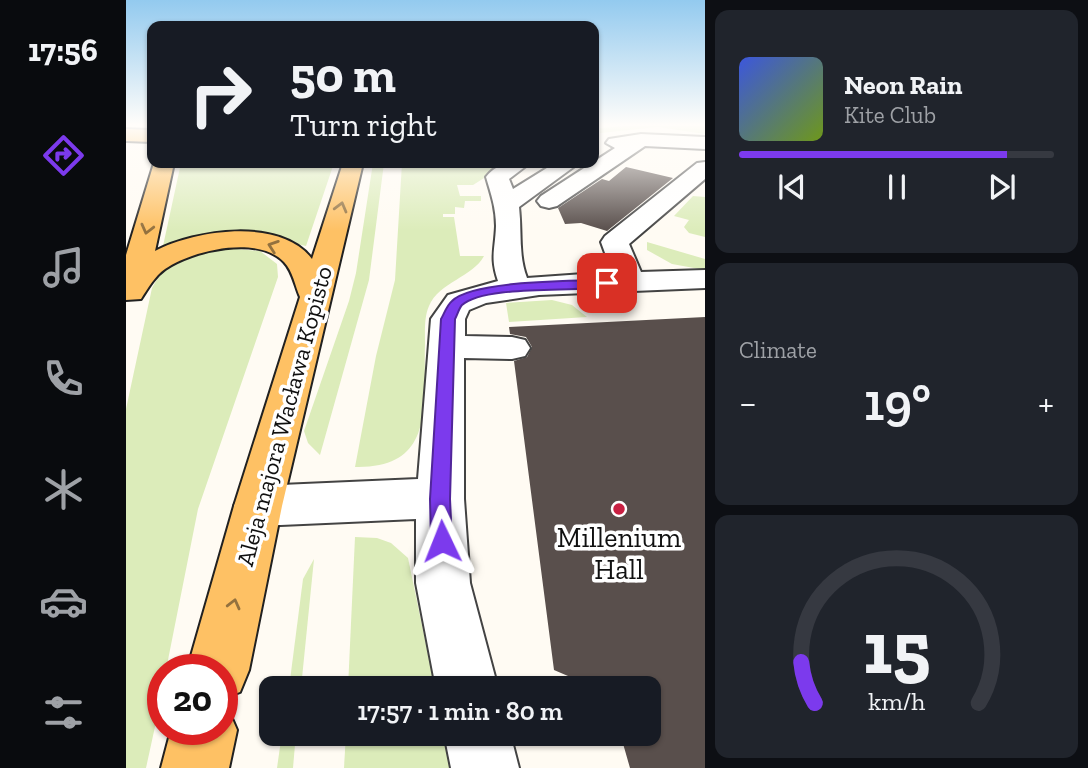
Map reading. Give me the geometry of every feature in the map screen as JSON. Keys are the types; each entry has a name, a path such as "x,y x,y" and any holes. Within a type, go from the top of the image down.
{"main road":[{"path":"128,300 163,168"},
{"name":"Aleja majora Wacława Kopisto","path":"222,654 314,296 352,168"},
{"path":"128,300 149,267 172,254 206,243 245,240 273,245 290,253 307,276 314,296"},
{"path":"195,768 200,745"}],"lane":[{"path":"512,168 497,177 508,216 506,262 516,288"},
{"path":"508,216 563,168"},
{"path":"508,216 592,168"},
{"path":"630,282 615,242 705,168"},
{"path":"464,676 443,583 440,499 448,319 457,302 480,293 516,288 705,279"},
{"path":"447,346 512,348"},
{"path":"258,506 374,499 440,499"},
{"path":"480,746 485,768"}],"green space":[{"path":"180,168 332,168 306,246 265,233 239,232 163,246"},
{"path":"372,168 383,168 369,280 320,455 308,443 304,431 349,301"},
{"path":"402,168 500,168 473,185 457,185 460,196 481,196 481,201 465,201 464,208 455,207 455,214 443,214 443,217 454,217 460,256 484,256 472,269 440,291 429,306 425,325 424,409 413,444 400,457 381,465 355,467 376,356 395,280"},
{"path":"693,196 705,197 705,237 689,233 684,227 689,220 674,216"},
{"path":"647,242 705,259 705,270 672,264 647,250"},
{"path":"226,248 260,251 277,264 278,277 198,509 169,654 147,654 147,745 151,745 146,768 126,768 126,409 152,288 158,278 174,263 203,251"},
{"path":"552,300 572,305 587,317 509,322 506,303"},
{"path":"355,537 377,538 391,543 408,558 433,676 349,676"},
{"path":"314,559 302,676 291,676 303,579"},
{"path":"280,746 295,746 293,768 277,768"},
{"path":"345,746 447,746 451,768 344,768"}],"building":[{"path":"626,167 673,178 607,231 581,223 565,224 558,208 602,179 609,181"},
{"name":"Millenium Hall","path":"705,317 705,768 630,768 624,746 661,746 661,676 568,676 554,670 514,361 527,357 532,347 526,337 510,334 509,327"}],"place":[{"name":"Millenium Hall","path":"619,509"}],"route":[{"path":"442,541 440,499 448,319 457,302 480,293 516,288 607,283"}]}
